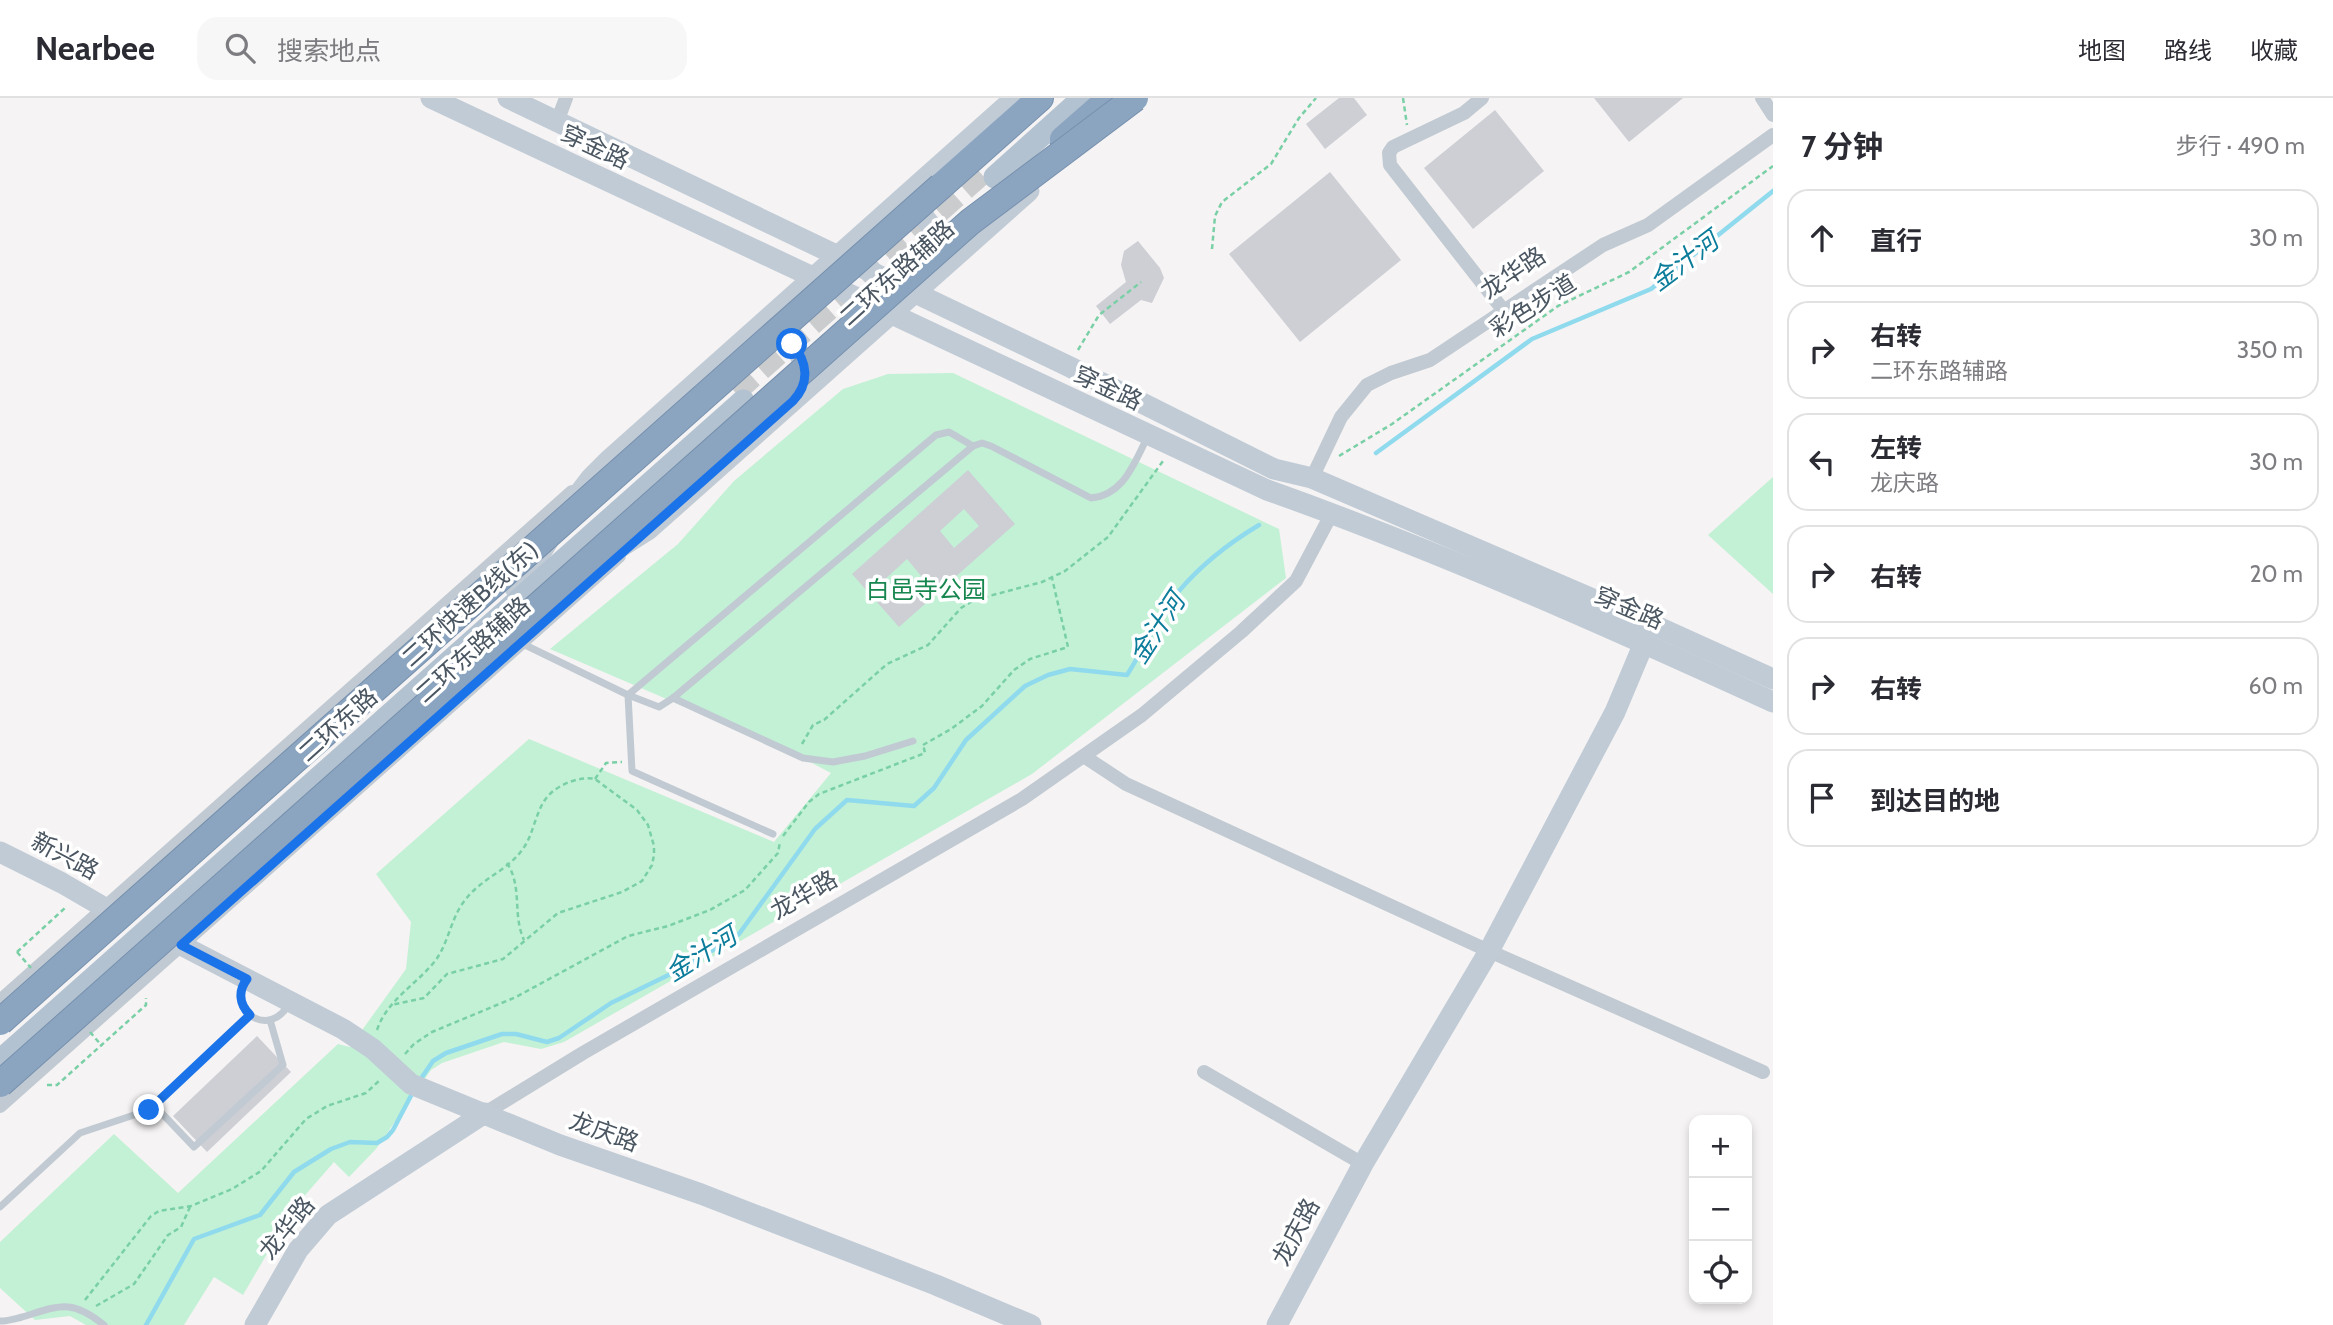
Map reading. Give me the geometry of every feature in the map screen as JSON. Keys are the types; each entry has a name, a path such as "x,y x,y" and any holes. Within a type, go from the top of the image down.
{"highway":[{"name":"二环快速B线(东)","path":"0,1022 936,179 1040,98"},
{"path":"976,228 1134,98"},
{"path":"0,1084 1110,108"}],"main road":[{"path":"1066,98 991,172 1083,98"},
{"name":"二环东路","path":"0,1046 739,397"},
{"name":"二环东路","path":"0,1061 519,592"}],"street":[{"name":"穿金路","path":"431,98 1267,490 1390,534 1644,643 1773,702"},
{"name":"穿金路","path":"508,98 1068,366 1274,469 1312,478 1660,628 1773,680"},
{"path":"557,121 566,98"},
{"path":"0,1001 838,256 936,179 1015,98"},
{"path":"1110,108 1134,98"},
{"path":"1482,98 1464,113 1393,147 1389,153 1390,165 1504,311"},
{"path":"1762,98 1773,115"},
{"name":"龙华路","path":"1312,478 1341,416 1367,385 1391,373 1430,360 1603,245 1648,225 1773,135"},
{"path":"936,179 920,188 920,210 928,223 940,233 954,239 969,240 976,228"},
{"name":"二环东路辅路","path":"0,1106 915,293 976,228"},
{"path":"742,341 757,333 772,332 786,339 797,350 804,364 805,379 793,401"},
{"path":"519,592 575,497 610,459"},
{"name":"龙华路","path":"255,1325 298,1250 328,1214 485,1113 583,1054 1022,799 1142,715 1296,582 1332,513"},
{"path":"519,592 615,551 661,519"},
{"name":"龙庆路","path":"1276,1325 1363,1164 1489,951 1615,712 1644,643"},
{"path":"1084,757 1126,784 1489,951 1762,1072"},
{"name":"新兴路","path":"0,852 104,908"},
{"name":"龙庆路","path":"181,945 343,1029 373,1049 419,1087 560,1145 702,1194 1031,1325"},
{"path":"1204,1072 1363,1164"}],"lane":[{"path":"628,695 936,435 949,432 973,446"},
{"path":"521,643 628,695 659,707 973,446 982,443 991,446 1091,498 1103,497 1119,487 1149,436"},
{"path":"628,695 632,771 773,834"},
{"path":"673,698 803,758 833,762 865,756 913,741"},
{"path":"247,979 240,998 245,1010 256,1019 270,1020 282,1014 289,1001"},
{"path":"0,1207 80,1133 149,1110 250,1015"},
{"path":"154,1105 194,1147 283,1065 270,1020"},
{"path":"2,1319 70,1306 87,1311 104,1325"}],"path":[{"path":"1212,249 1215,216 1223,202 1271,164 1299,118 1317,98"},
{"path":"1403,98 1410,138"},
{"name":"彩色步道","path":"1338,457 1392,424 1558,306 1629,272 1773,166"},
{"path":"1068,366 1099,315 1141,282"},
{"path":"795,755 813,725 824,720 887,664 928,645 961,608 974,600 1052,578 1108,537 1172,447"},
{"path":"923,745 982,706 1014,670 1030,659 1068,646 1052,578"},
{"path":"913,741 923,745"},
{"path":"78,1309 151,1216 159,1211 191,1206 232,1189 261,1171 306,1119 327,1106 366,1093 414,1044 432,1032 516,997 628,936 668,926 710,910 745,890 778,853 781,840 818,794 925,754 923,745"},
{"path":"595,779 606,763 632,761"},
{"path":"373,1049 381,1020 391,1004 434,962 464,900 520,853 551,792 576,779 595,779 644,817 654,846 652,865 648,874 635,886 558,913 503,959 447,974 424,998 391,1004"},
{"path":"508,863 515,875 518,926 525,941"},
{"path":"17,953 60,912"},
{"path":"57,1085 146,1005"},
{"path":"87,1311 134,1284 169,1235 181,1227 191,1206"}],"green space":[{"name":"白邑寺公园","path":"953,373 1279,529 1286,578 1032,774 564,1042 541,1049 504,1042 442,1063 431,1070 376,1149 349,1177 334,1162 293,1209 243,1295 214,1277 184,1325 86,1325 70,1316 35,1320 0,1288 0,1242 114,1134 178,1193 338,1044 350,1047 406,969 411,922 376,874 529,739 774,842 831,773 795,754 550,649 678,544 734,481 843,389 888,374"},
{"path":"1773,477 1773,594 1708,535"}],"building":[{"path":"1339,98 1354,98 1367,115 1325,149 1306,124"},
{"path":"1594,98 1683,98 1629,142"},
{"path":"1495,110 1544,171 1473,229 1424,168"},
{"path":"1330,172 1401,260 1300,342 1229,254"},
{"path":"1138,241 1160,268 1164,278 1152,303 1141,300 1110,324 1096,306 1126,282 1121,265 1124,251"},
{"path":"968,470 1015,524 899,627 852,574","holes":["964,509 979,526 954,548 940,531","907,559 922,577 897,599 882,582"]},
{"path":"257,1036 291,1072 207,1152 173,1116"}],"waterway":[{"name":"金汁河","path":"1376,453 1532,339 1651,289 1773,191"},
{"name":"金汁河","path":"420,1080 433,1061 446,1053 502,1034 516,1034 547,1042 559,1038 611,1003 685,967 739,934 815,829 847,800 914,806 934,788 966,740 1025,686 1048,675 1070,669 1127,675 1179,591 1216,555 1259,525"},
{"name":"金汁河","path":"146,1325 194,1239 260,1215 294,1172 331,1149 350,1142 377,1143 387,1137 414,1090"}],"tunnel":[{"path":"735,392 988,168"}],"route":[{"path":"149,1110 250,1015 240,998 247,979 181,945 793,401 803,387 805,372 801,357 792,344"}]}
